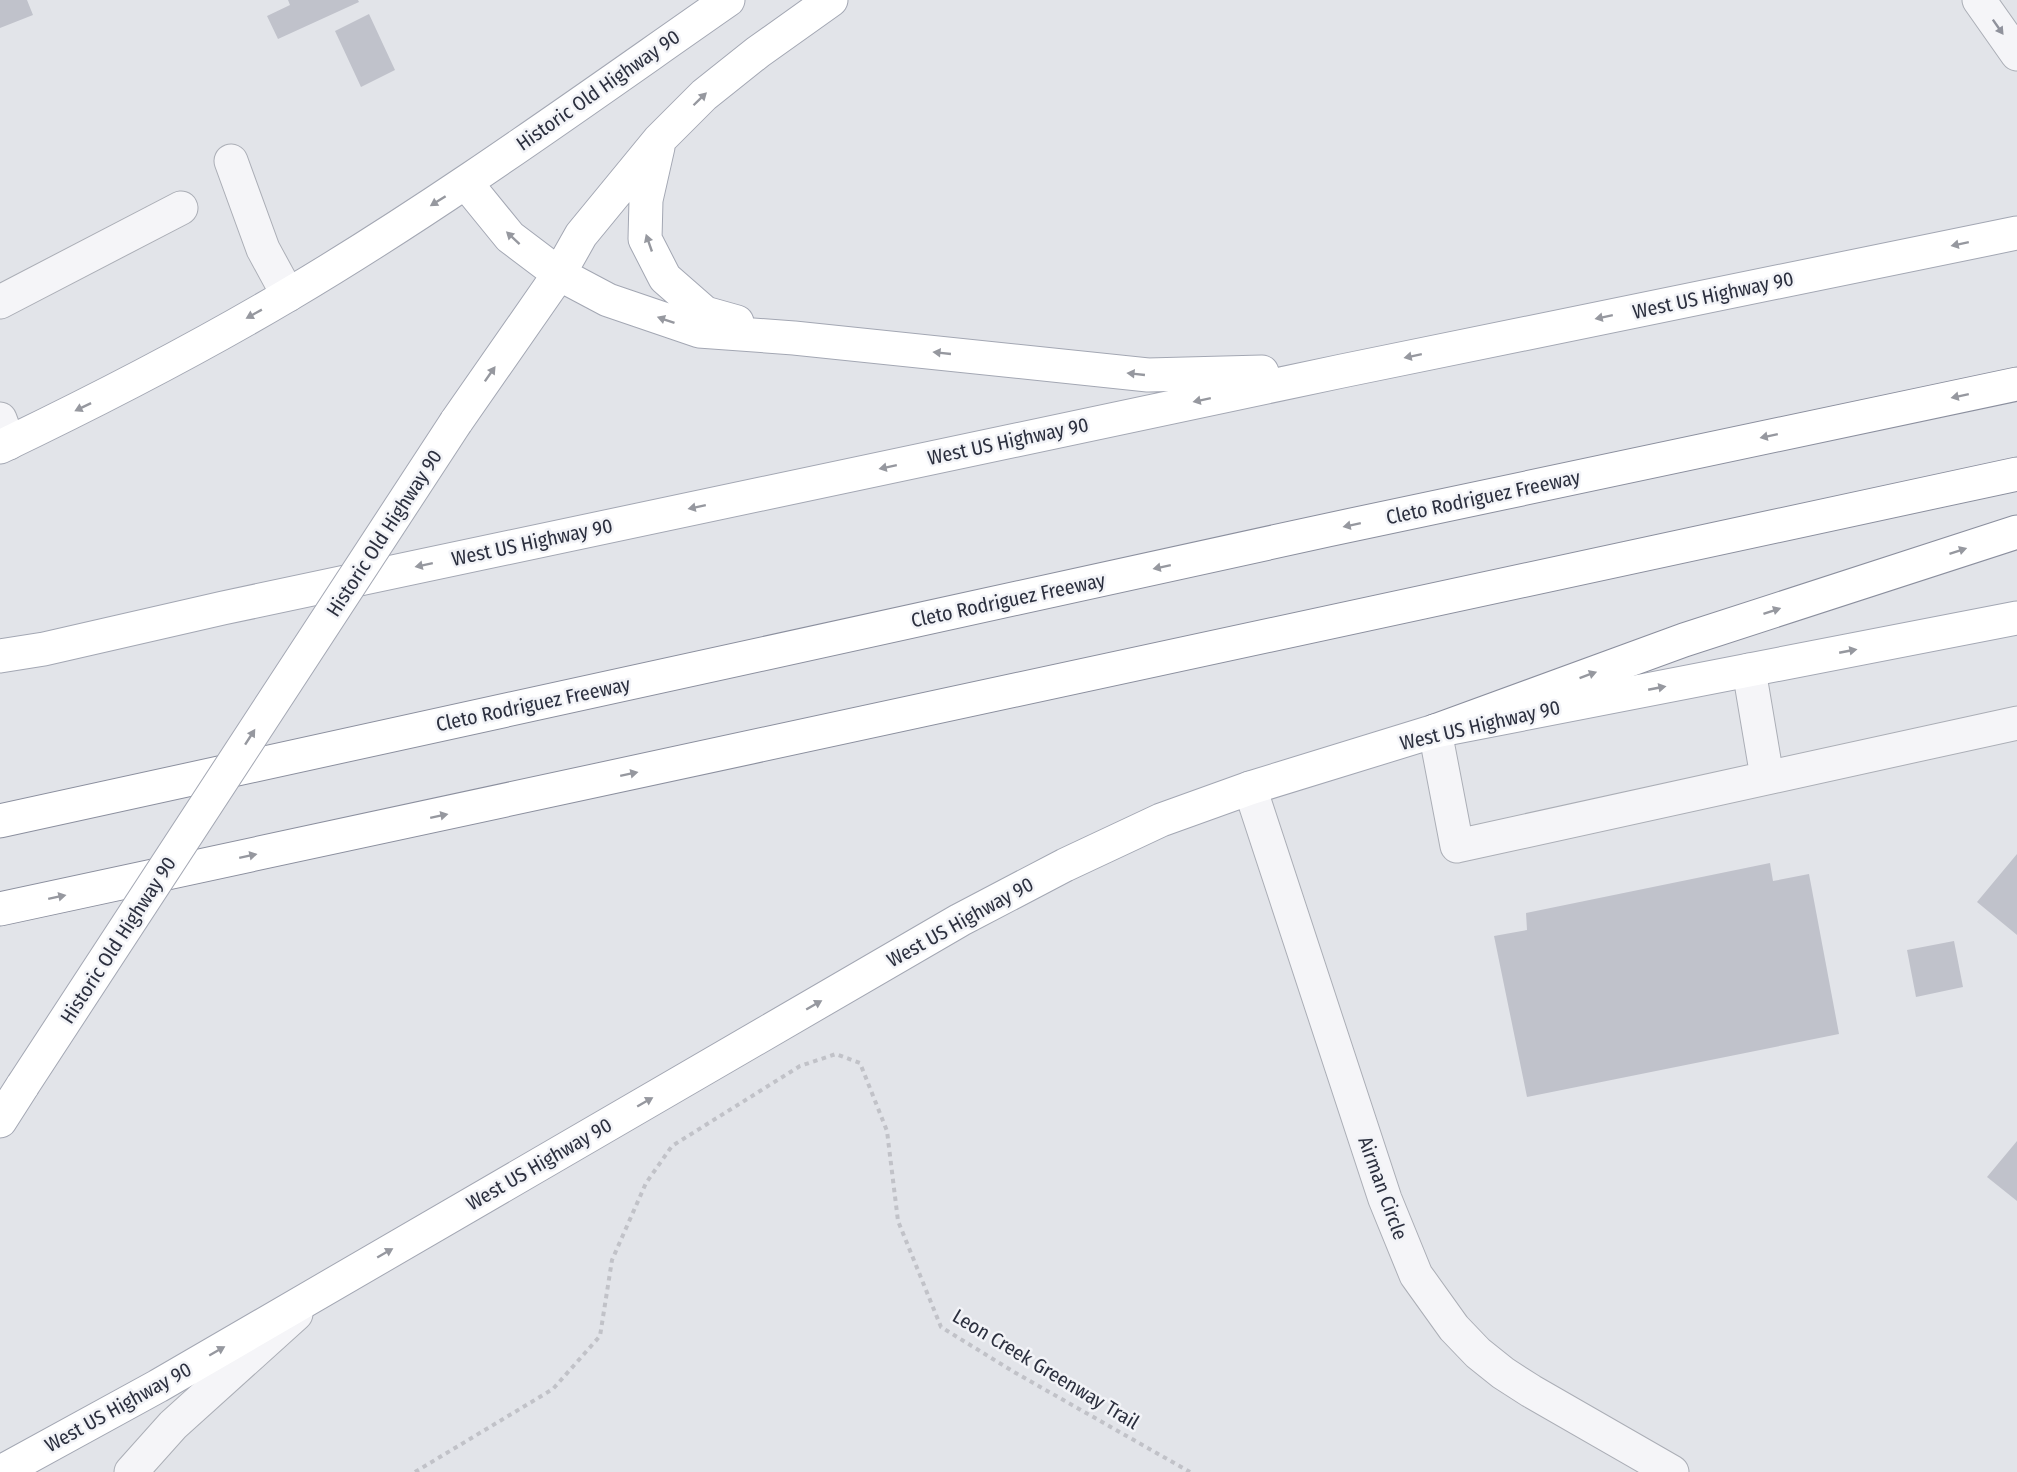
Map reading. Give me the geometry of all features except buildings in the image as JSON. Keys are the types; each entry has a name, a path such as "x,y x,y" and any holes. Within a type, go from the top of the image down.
{"main road":[{"name":"Historic Old Highway 90","path":"3,436 104,397 288,295 466,183 728,0"},
{"name":"Historic Old Highway 90","path":"0,1121 456,422 559,274 581,235 659,140 704,95 758,52 831,0"},
{"path":"659,140 646,200 645,239 665,278 705,313 794,338"},
{"path":"466,183 510,237 559,274 608,300 699,331 794,338 1148,375 1342,371"},
{"name":"West US Highway 90","path":"0,656 44,649 223,608 1342,371 2017,233"},
{"name":"Cleto Rodriguez Freeway","path":"0,821 1328,530 2017,384"},
{"path":"0,909 2017,474"},
{"path":"1435,731 1684,640 2017,532"},
{"name":"West US Highway 90","path":"1,1472 158,1386 960,920 1065,864 1150,825 1250,788 1435,731 2017,618"}],"street":[{"path":"1979,0 2017,54"},
{"path":"231,161 263,249 288,295"},
{"path":"0,302 181,208"},
{"path":"1749,670 1767,777"},
{"path":"1435,731 1457,846 2017,723"},
{"name":"Airman Circle","path":"1250,788 1385,1200 1416,1275 1454,1328 1478,1353 1503,1373 1672,1472"},
{"path":"131,1472 173,1425 324,1289"}],"path":[{"name":"Leon Creek Greenway Trail","path":"415,1472 553,1389 600,1336 612,1260 646,1183 672,1146 800,1066 836,1054 860,1063 887,1131 898,1221 941,1327 1014,1372 1190,1472"}]}
